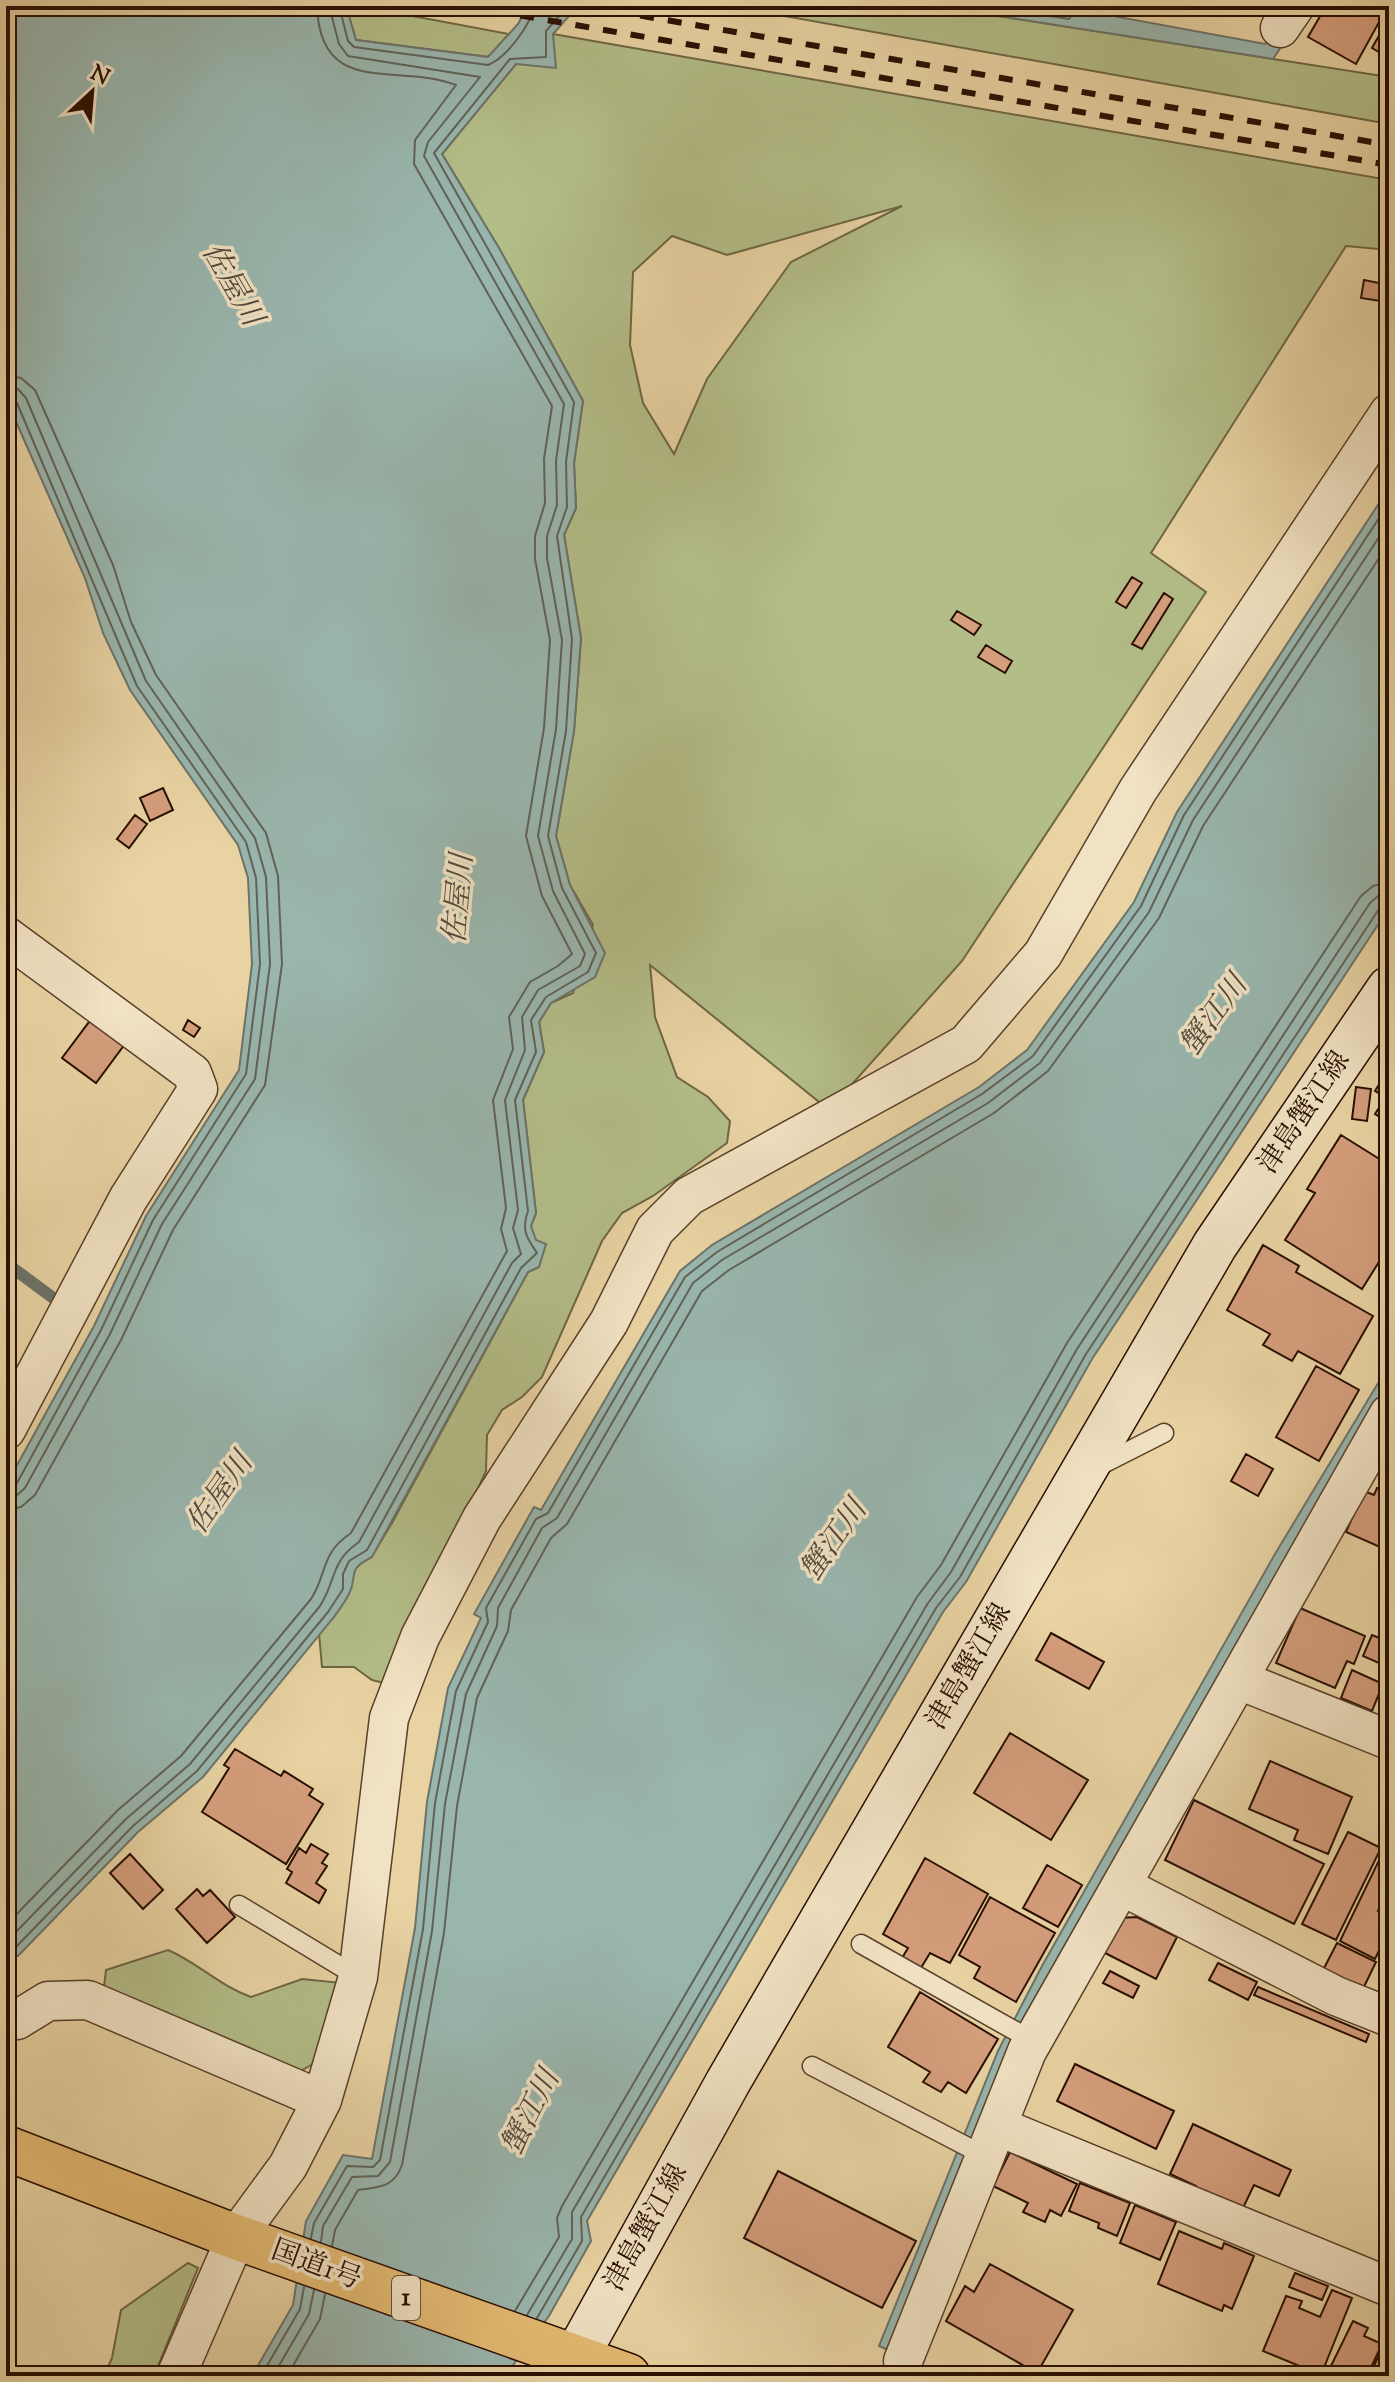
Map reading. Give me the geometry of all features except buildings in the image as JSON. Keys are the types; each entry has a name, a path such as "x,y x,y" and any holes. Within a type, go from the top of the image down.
{"highway":[{"name":"国道1号","path":"6,2148 570,2368 628,2376"}],"main road":[{"name":"津島蟹江線","path":"570,2368 728,2082 1215,1245 1389,989"}],"street":[{"path":"176,2376 236,2237 288,2166 322,2100 358,1977 389,1718 420,1637 482,1518 609,1322 655,1230 689,1196 966,1044 1043,954 1138,790 1389,413"},
{"path":"6,936 192,1073 198,1089 128,1199 6,1430"},
{"path":"903,2361 979,2143 1022,2035 1122,1886 1239,1680 1376,1462 1389,1414"},
{"path":"1239,1680 1389,1740"},
{"path":"1122,1886 1336,1996 1389,2017"},
{"path":"17,2020 48,2001 88,2000 322,2100"},
{"path":"979,2143 1389,2287"}],"lane":[{"path":"1082,1475 1164,1433"},
{"path":"239,1905 358,1977"},
{"path":"861,1944 1022,2035"},
{"path":"812,2066 979,2143"}],"green space":[{"path":"346,6 509,34 489,57 356,40"},
{"path":"729,6 934,6 1389,77 1389,124"},
{"path":"553,34 1389,180 1389,250 1346,246 1151,553 1206,592 962,961 829,1110 650,965 655,1017 677,1077 708,1097 730,1121 727,1143 653,1196 622,1213 602,1241 542,1377 522,1397 502,1410 487,1435 486,1471 388,1684 372,1680 354,1667 322,1667 319,1633 334,1617 357,1565 372,1556 392,1523 528,1272 539,1267 531,1226 536,1213 523,1100 544,1052 539,1022 551,1003 573,993 593,925 570,885 556,836 574,731 581,638 564,535 576,508 574,463 583,401 499,248 442,154 516,64","holes":["902,206 791,262 707,379 674,454 643,403 630,345 633,272 672,236 727,255"]},
{"path":"168,1950 251,1997 302,1979 342,1983 318,2061 299,2072 103,1995 106,1970"},
{"path":"188,2263 198,2268 154,2376 104,2376 112,2358 121,2310"}],"water":[{"name":"佐屋川","path":"6,6 346,6 356,40 488,57 518,24 528,6 578,6 553,34 556,68 516,64 442,154 499,248 583,401 574,463 576,508 564,535 581,638 574,731 556,836 570,885 605,953 595,977 551,1003 539,1022 544,1052 523,1100 536,1213 531,1226 536,1240 546,1244 539,1267 528,1272 372,1557 355,1570 349,1594 334,1617 203,1777 138,1832 18,1956 6,1955 6,1485 94,1326 146,1216 239,1070 252,964 248,878 238,845 130,690 103,633 85,578 6,399"},
{"path":"934,6 1059,6 1265,44 1269,39 1281,47 1273,59"},
{"name":"蟹江川","path":"1389,488 1389,908 1092,1359 966,1582 943,1612 587,2221 591,2241 549,2316 505,2376 252,2376 293,2305 306,2221 343,2155 372,2159 415,1928 427,1802 448,1688 481,1618 474,1614 534,1507 541,1510 680,1271 712,1245 979,1087 1027,1050 1134,902 1177,812"},
{"path":"1389,1365 1389,1390 1284,1567 888,2350 879,2346 998,2051 1042,1966 1275,1554"}],"waterway":[{"path":"6,1263 60,1303"}],"railway":[{"path":"465,6 1389,165"},
{"path":"585,6 1389,145"}]}
